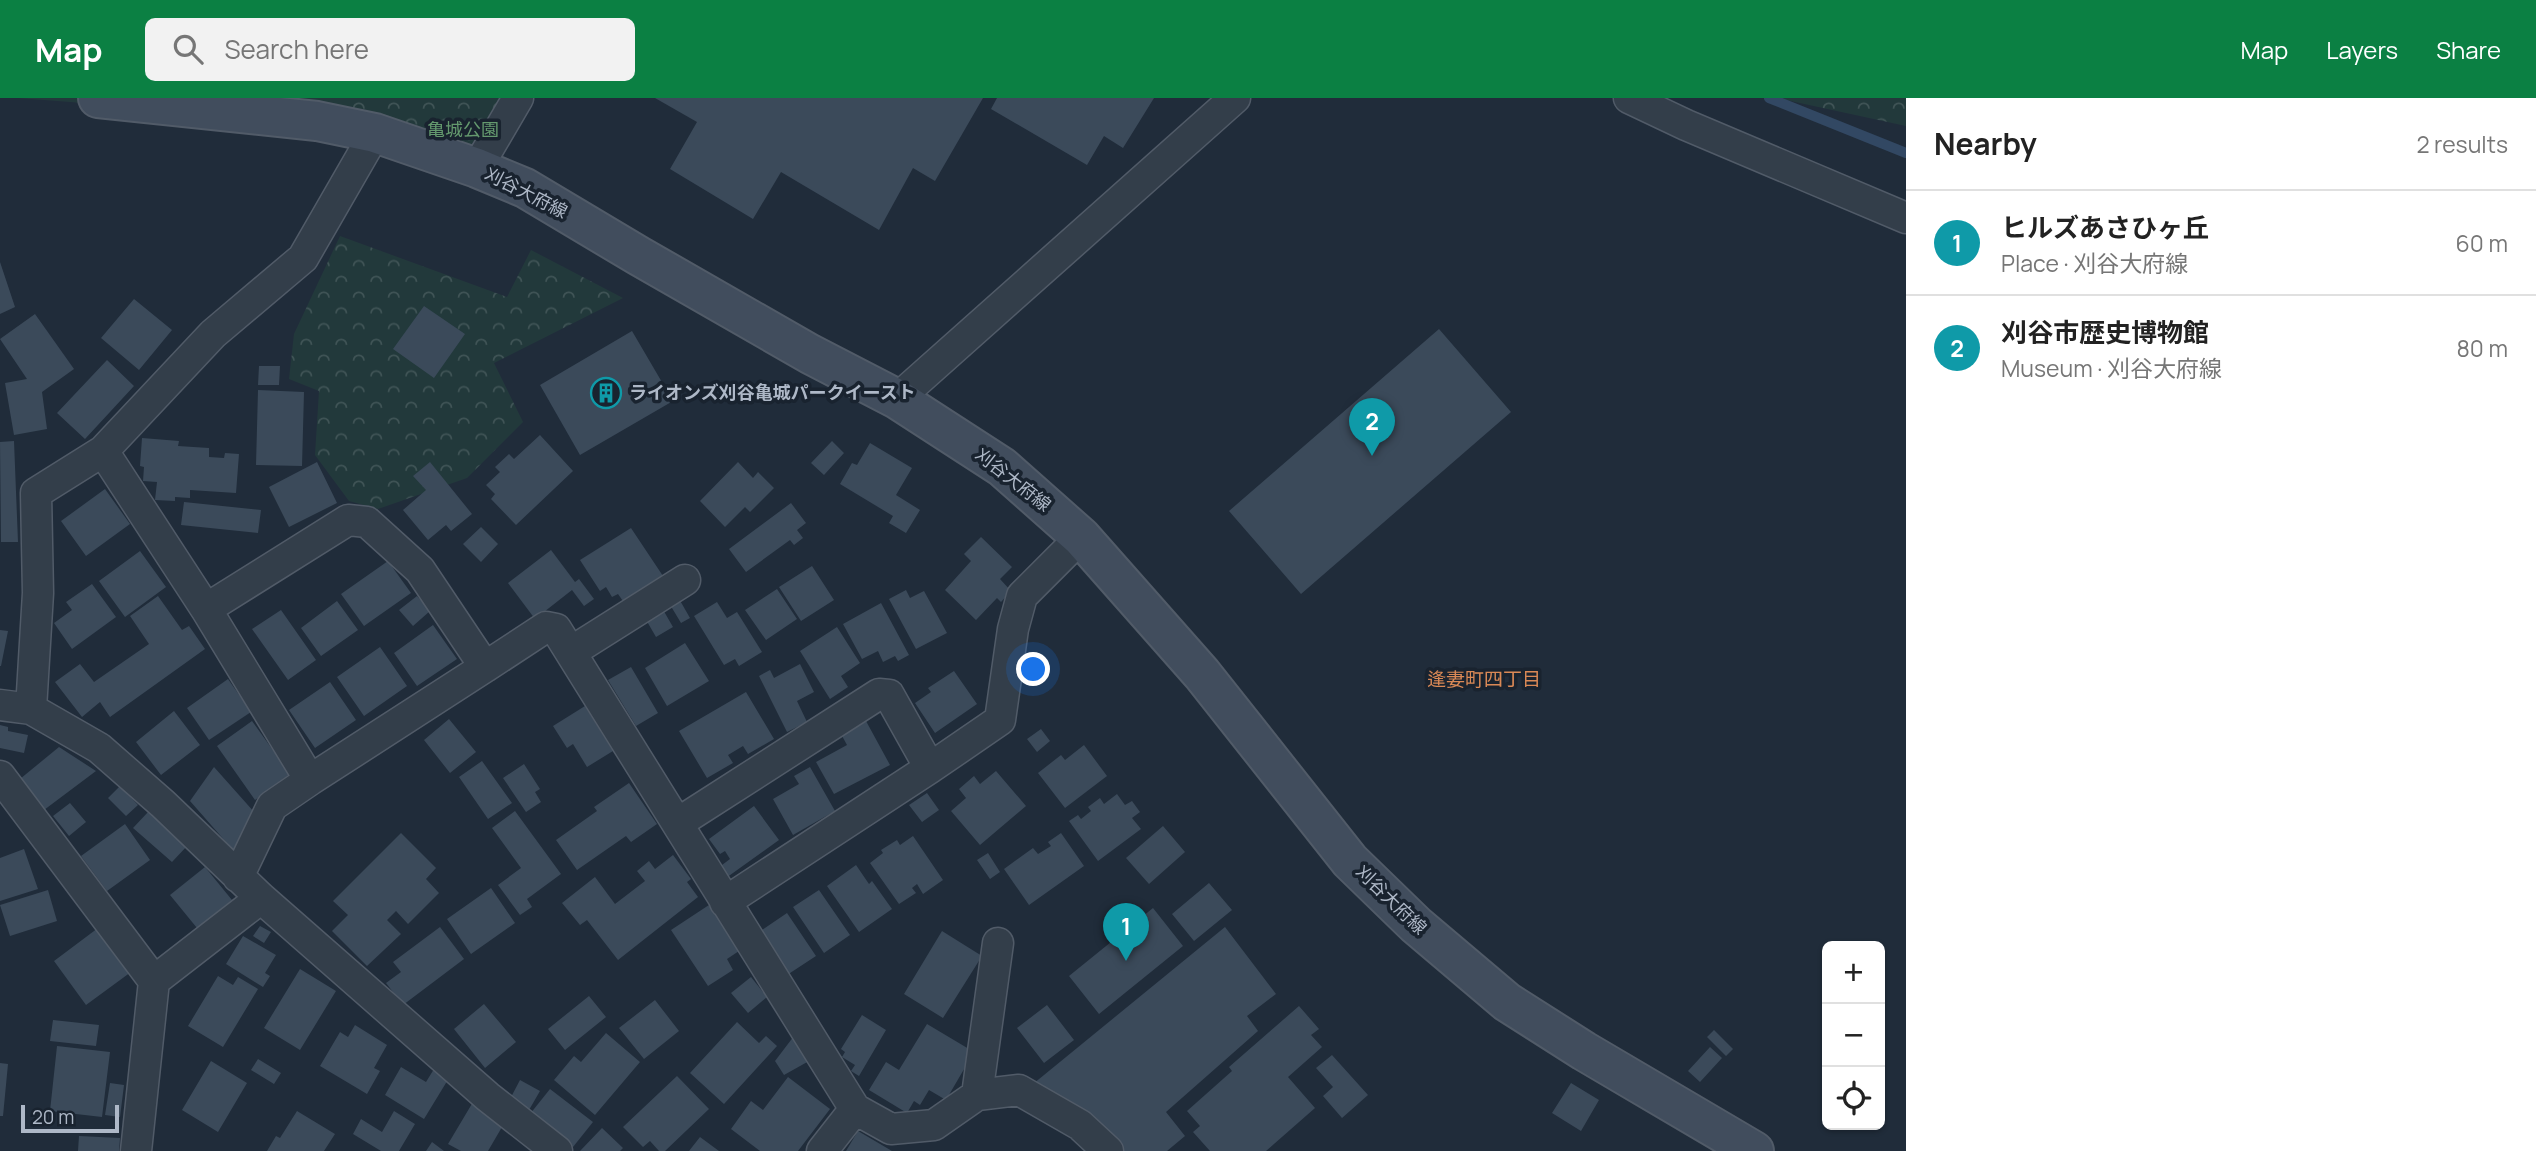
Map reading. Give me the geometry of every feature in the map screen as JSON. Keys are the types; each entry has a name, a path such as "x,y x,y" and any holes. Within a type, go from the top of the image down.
{"main road":[{"name":"刈谷大府線","path":"98,98 317,121 375,133 477,168 525,188 810,354 897,399 1002,467 1081,537 1202,674 1350,861 1416,925 1507,1002 1584,1051 1754,1151"}],"street":[{"path":"477,168 518,98"},
{"path":"897,399 1235,98"},
{"path":"1629,98 1686,125 1906,218"},
{"path":"31,709 38,593 36,493 103,451 213,334 303,258 375,133"},
{"path":"103,451 206,609 310,780"},
{"path":"206,609 348,520 367,522 420,570 485,667"},
{"path":"725,902 1000,720 1013,629 1022,596 1081,537"},
{"path":"571,652 685,580"},
{"path":"238,877 272,806 546,627 556,629 855,1109 891,1129 934,1125 976,1095 1019,1090 1080,1125 1108,1151"},
{"path":"678,822 879,694 889,695 930,768"},
{"path":"0,705 31,709 99,748 163,804 261,898 488,1097 557,1151"},
{"path":"0,776 154,981 136,1151"},
{"path":"154,981 261,898"},
{"path":"976,1095 998,943"},
{"path":"822,1151 855,1109"}],"green space":[{"name":"亀城公園","path":"18,98 518,98 477,168 317,121"},
{"path":"1777,98 1906,98 1906,126"},
{"path":"340,236 507,297 531,250 623,298 494,363 523,422 467,478 378,509 349,501 315,455 319,391 289,379 294,334"}],"building":[{"path":"655,98 983,98 935,181 913,168 879,230 781,172 753,219 670,169 697,122"},
{"path":"997,98 1154,98 1123,148 1104,136 1087,165 991,109"},
{"path":"0,262 15,307 0,314"},
{"path":"134,299 172,330 139,370 101,338"},
{"path":"424,306 465,334 434,378 393,349"},
{"path":"35,314 74,369 42,392 47,429 14,435 5,383 27,379 0,339"},
{"path":"1439,329 1511,412 1301,594 1229,511"},
{"name":"ライオンズ刈谷亀城パークイースト","path":"632,331 673,401 580,455 540,385"},
{"path":"107,360 134,386 85,439 57,413"},
{"path":"259,366 280,366 279,385 258,385"},
{"path":"258,390 304,392 302,466 256,465"},
{"path":"540,435 573,471 516,525 491,499 495,494 486,485 500,472 495,467 509,454 514,459"},
{"path":"142,438 179,441 178,446 209,448 209,457 224,458 225,453 239,454 236,493 190,490 190,498 175,497 175,501 155,500 157,482 143,481 144,467 140,466"},
{"path":"14,441 18,542 1,542 0,442"},
{"path":"832,441 844,453 824,475 811,463"},
{"path":"870,443 912,468 896,495 920,510 906,533 889,523 893,516 840,484 852,463 857,465"},
{"path":"317,462 337,503 289,527 269,487"},
{"path":"430,462 472,514 451,531 446,525 428,540 403,510 426,490 413,476"},
{"path":"738,462 753,478 758,472 774,488 750,512 745,507 725,527 700,501"},
{"path":"105,489 130,524 86,556 61,521"},
{"path":"184,502 261,510 258,533 181,525"},
{"path":"791,503 806,523 797,530 803,538 794,545 790,540 746,572 729,549"},
{"path":"481,527 498,544 481,562 463,544"},
{"path":"631,528 665,579 625,604 618,594 612,597 606,587 600,591 580,560"},
{"path":"981,537 1012,567 1000,579 1011,591 1001,602 997,598 976,620 945,590 971,561 964,554"},
{"path":"551,550 575,582 579,579 594,599 584,606 572,590 535,619 508,583"},
{"path":"140,551 166,587 125,617 99,581"},
{"path":"388,561 411,593 364,626 341,594"},
{"path":"812,566 834,600 801,621 779,587"},
{"path":"92,584 116,617 72,649 54,623 72,610 66,602"},
{"path":"777,589 797,619 766,640 745,610"},
{"path":"906,590 910,598 924,591 947,633 916,649 889,599"},
{"path":"158,596 182,630 189,626 205,649 110,717 100,702 82,717 55,682 80,664 94,682 149,644 130,616"},
{"path":"417,596 430,611 413,626 399,610"},
{"path":"678,597 690,618 681,623 669,603"},
{"path":"337,601 358,630 321,656 301,628"},
{"path":"717,602 727,618 737,612 762,652 739,666 735,659 724,665 694,616"},
{"path":"881,603 909,655 898,661 895,656 883,662 878,651 862,659 843,624"},
{"path":"662,608 673,627 656,637 645,618"},
{"path":"281,610 316,660 288,680 252,629"},
{"path":"433,625 457,659 417,686 394,653"},
{"path":"837,627 860,663 841,676 848,687 830,699 800,651"},
{"path":"0,630 8,631 1,666 0,666"},
{"path":"685,643 709,681 667,706 645,668"},
{"path":"380,647 407,686 364,716 337,677"},
{"path":"800,664 814,692 797,701 807,722 787,732 759,676 770,670 774,678"},
{"path":"631,667 658,713 636,726 608,680"},
{"path":"954,671 977,704 935,733 915,703 931,692 928,688"},
{"path":"228,679 251,712 209,740 187,708"},
{"path":"330,682 356,720 315,748 289,710"},
{"path":"746,692 774,739 748,754 743,746 728,755 733,763 707,778 679,731"},
{"path":"585,706 613,751 587,767 573,744 567,748 553,726"},
{"path":"174,711 200,745 161,775 136,742"},
{"path":"449,719 476,752 450,773 424,740"},
{"path":"252,721 290,774 255,800 217,746"},
{"path":"866,721 890,765 834,794 816,762 847,745 841,734"},
{"path":"0,725 8,727 8,731 28,735 24,753 0,748"},
{"path":"1041,729 1050,741 1037,752 1027,739"},
{"path":"1084,745 1107,776 1065,808 1038,773 1061,755 1065,760"},
{"path":"59,747 96,771 44,810 20,779"},
{"path":"482,761 512,803 488,819 459,777"},
{"path":"524,764 540,789 535,792 541,802 526,812 503,778"},
{"path":"214,767 255,813 233,850 190,801"},
{"path":"810,767 835,811 793,835 773,799 799,784 794,776"},
{"path":"996,771 1026,806 980,845 951,811 966,798 959,789 974,776 980,784"},
{"path":"629,783 657,824 631,842 626,836 577,870 556,840 597,811 594,807"},
{"path":"120,786 138,805 126,816 108,798"},
{"path":"927,793 939,810 922,822 909,805"},
{"path":"1117,794 1125,805 1132,801 1140,812 1132,818 1141,829 1098,861 1069,821 1078,815 1081,819 1091,811 1088,807 1100,798 1104,804"},
{"path":"70,803 86,822 69,836 53,816"},
{"path":"754,806 779,840 726,878 718,868 730,859 725,851 720,854 709,839"},
{"path":"149,811 188,845 172,862 133,828"},
{"path":"515,811 561,874 527,899 532,907 520,915 498,885 521,868 492,828"},
{"path":"125,824 150,860 107,891 81,856"},
{"path":"1163,826 1185,852 1149,884 1126,858"},
{"path":"401,833 436,868 426,879 439,893 408,924 396,911 387,920 401,934 367,966 332,931 348,915 333,901"},
{"path":"1061,833 1084,866 1029,905 1004,869 1033,848 1038,854 1051,846 1048,842"},
{"path":"913,836 943,880 923,894 917,884 912,888 916,893 899,904 870,863 883,853 881,850 897,840 900,845"},
{"path":"24,849 38,889 0,901 0,858"},
{"path":"988,853 1000,872 990,879 977,860"},
{"path":"673,855 691,879 687,882 698,897 618,960 587,920 580,925 562,903 595,877 615,904 645,881 637,871 649,861 655,869"},
{"path":"856,865 869,884 872,881 892,909 859,932 827,886"},
{"path":"205,867 232,900 197,928 170,895"},
{"path":"1209,883 1232,910 1194,941 1172,914"},
{"path":"491,888 515,923 471,954 447,919"},
{"path":"48,890 57,921 10,936 0,905"},
{"path":"819,890 850,935 824,953 793,907"},
{"path":"712,903 742,949 727,959 733,970 708,986 671,930"},
{"path":"1153,908 1183,946 1099,1014 1069,976"},
{"path":"787,913 816,956 787,975 759,932"},
{"path":"260,926 271,932 264,943 253,936"},
{"path":"440,927 464,959 403,1005 386,983 401,972 393,962"},
{"path":"1225,927 1276,994 1247,1016 1258,1031 1166,1112 1185,1136 1167,1151 1120,1151 1033,1084"},
{"path":"98,928 131,972 86,1005 54,961"},
{"path":"942,931 982,956 943,1018 904,994"},
{"path":"243,936 276,955 265,973 270,976 263,987 226,964"},
{"path":"300,969 336,991 300,1050 264,1028"},
{"path":"218,976 233,985 238,977 258,989 223,1047 188,1026"},
{"path":"751,977 767,997 748,1013 731,993"},
{"path":"589,996 606,1017 565,1050 548,1029"},
{"path":"655,1000 679,1031 644,1059 619,1028"},
{"path":"484,1004 516,1042 485,1068 454,1029"},
{"path":"1047,1005 1074,1040 1044,1063 1017,1028"},
{"path":"1299,1006 1319,1029 1311,1035 1322,1047 1288,1077 1315,1108 1266,1151 1210,1151 1193,1132 1200,1126 1187,1111 1232,1071 1229,1067"},
{"path":"862,1015 886,1030 859,1076 851,1071 855,1065 842,1057 845,1052 841,1049"},
{"path":"53,1020 99,1025 96,1046 50,1041"},
{"path":"737,1022 759,1043 766,1036 777,1046 724,1104 690,1073"},
{"path":"927,1024 974,1052 946,1100 929,1090 920,1105 914,1101 907,1113 869,1090 886,1062 899,1070"},
{"path":"355,1025 387,1045 374,1068 380,1071 367,1094 320,1066 340,1032 348,1037"},
{"path":"1714,1030 1733,1049 1726,1056 1707,1037"},
{"path":"606,1033 640,1062 595,1115 554,1080 574,1056 581,1062"},
{"path":"794,1036 809,1061 784,1075 775,1061"},
{"path":"57,1046 110,1052 102,1117 50,1111"},
{"path":"1710,1047 1722,1058 1700,1082 1688,1071"},
{"path":"1332,1055 1368,1095 1342,1118 1323,1096 1333,1087 1316,1068"},
{"path":"258,1059 281,1073 274,1084 251,1070"},
{"path":"211,1061 247,1083 218,1132 182,1110"},
{"path":"0,1063 8,1064 3,1116 0,1116"},
{"path":"401,1067 426,1082 434,1069 449,1078 424,1119 385,1095"},
{"path":"677,1076 709,1109 665,1151 659,1151 650,1141 643,1147 623,1127"},
{"path":"788,1077 830,1109 798,1151 760,1151 731,1129 751,1101 763,1110"},
{"path":"520,1080 540,1091 529,1110 510,1099"},
{"path":"110,1083 124,1085 120,1117 105,1115"},
{"path":"1571,1083 1599,1100 1581,1131 1552,1113"},
{"path":"550,1089 593,1122 573,1147 530,1114"},
{"path":"473,1102 502,1127 488,1151 461,1151 448,1144"},
{"path":"297,1111 335,1134 324,1151 267,1151 276,1136 280,1138"},
{"path":"394,1111 415,1124 399,1151 381,1151 353,1134 361,1119 382,1132"},
{"path":"602,1128 623,1148 620,1151 580,1151"},
{"path":"858,1131 892,1151 846,1151"},
{"path":"79,1136 120,1138 119,1151 78,1151"},
{"path":"700,1137 719,1151 689,1151"},
{"path":"432,1142 444,1151 426,1151"}],"waterway":[{"path":"1769,98 1906,153"}],"place":[{"name":"ライオンズ刈谷亀城パークイースト","path":"606,393"},
{"name":"刈谷市歴史博物館","path":"1372,456"},
{"name":"ヒルズあさひヶ丘","path":"1126,961"}],"district":[{"name":"逢妻町四丁目","path":"1484,679"}]}
